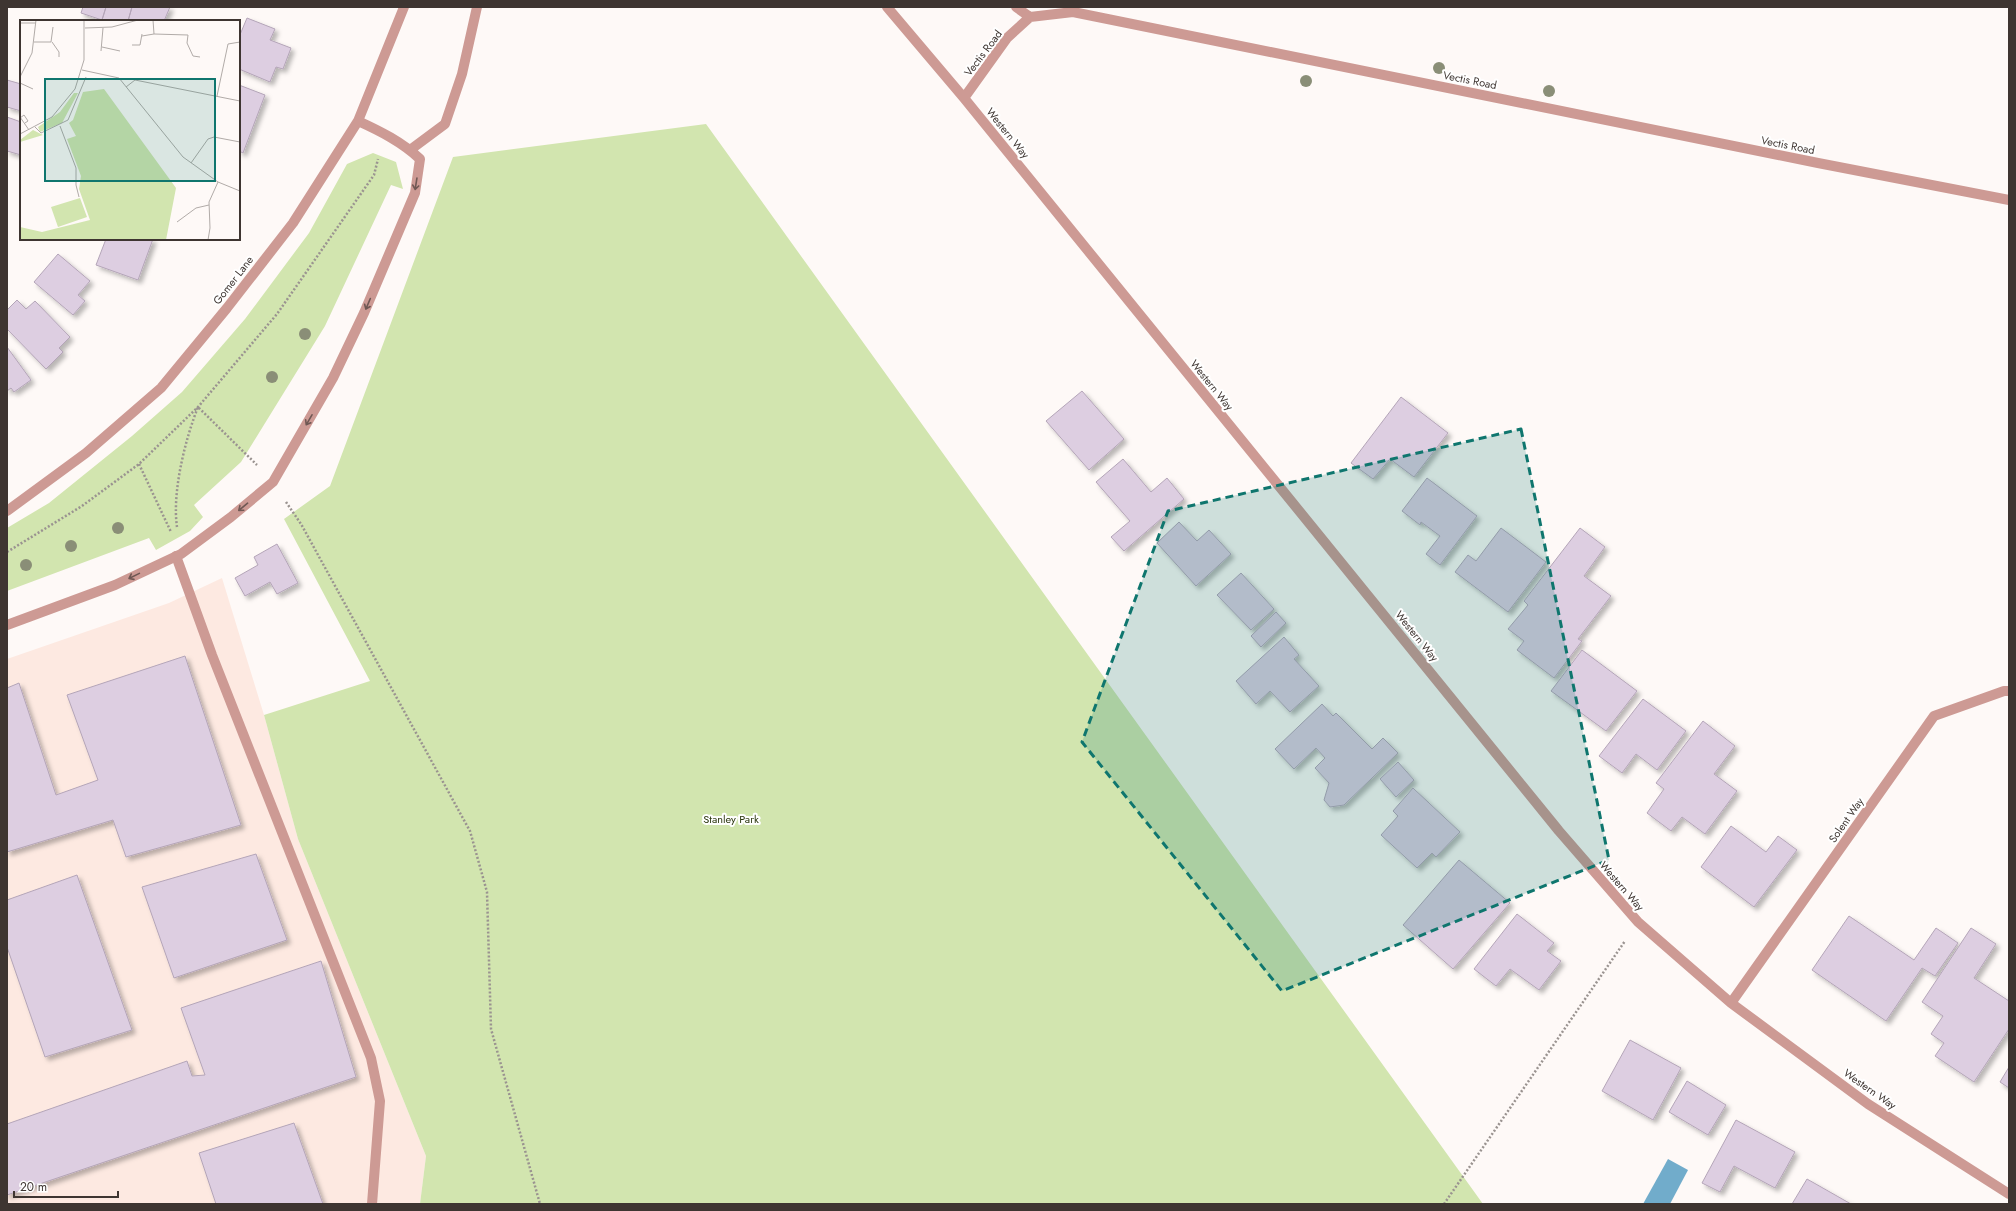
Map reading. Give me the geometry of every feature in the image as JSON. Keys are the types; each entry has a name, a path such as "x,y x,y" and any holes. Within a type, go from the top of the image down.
{"street":[{"name":"Gomer Lane","path":"7,511 86,453 161,388 227,308 293,223 358,121 404,7"},
{"path":"410,150 445,124 462,74 477,7"},
{"name":"Western Way","path":"887,7 964,98 1559,831 1638,922 1731,1003 1868,1104 2009,1194"},
{"path":"1016,7 1030,17"},
{"name":"Vectis Road","path":"964,98 1007,38 1030,17 1074,12 1818,163 2009,200"},
{"path":"7,625 115,585 178,555 231,517 273,482 333,378 364,313 415,193 420,159 410,150 385,134 358,121"},
{"path":"178,555 215,663 371,1058 380,1101 372,1204"},
{"name":"Solent Way","path":"1731,1003 1934,716 2004,691 2009,691"}],"path":[{"path":"7,552 82,506 139,464 198,408 278,314 374,175 385,134"},
{"path":"198,408 273,482 301,524 470,831 487,892 491,1029 540,1204"},
{"path":"178,555 175,511 187,435 198,408"},
{"path":"139,464 178,555"},
{"path":"1444,1204 1638,922"}],"highlighted area":[{"path":"1521,429 1609,860 1282,991 1082,742 1168,511"}],"shaded area":[{"path":"222,578 264,715 298,839 426,1156 420,1204 7,1204 7,659 169,603"}],"green space":[{"name":"Stanley Park","path":"706,124 1483,1204 420,1204 426,1156 298,839 264,715 370,681 284,519 330,486 453,157"},
{"path":"373,153 396,162 403,189 391,185 325,326 241,462 194,505 203,517 190,531 156,550 149,538 7,591 7,528 49,503 132,436 182,392 245,319 309,233 347,164"}],"water":[{"path":"1668,1159 1688,1170 1670,1204 1643,1204"}],"building":[{"path":"83,7 106,7 102,20 81,13"},
{"path":"106,7 132,7 128,20 102,20"},
{"path":"132,7 170,7 164,20 128,20"},
{"path":"247,18 275,29 270,40 291,48 283,69 276,67 270,82 240,69 240,35"},
{"path":"7,80 20,84 20,111 7,107"},
{"path":"240,85 265,95 243,153 240,152"},
{"path":"7,117 20,122 20,155 7,151"},
{"path":"106,240 153,240 138,280 96,265"},
{"path":"58,254 90,281 78,295 85,301 73,315 34,282"},
{"path":"17,300 26,309 35,301 70,337 59,348 63,352 46,369 7,329 7,310"},
{"path":"7,347 31,380 14,392 11,388 7,391"},
{"path":"1082,391 1124,439 1089,470 1046,421"},
{"path":"1401,397 1448,433 1414,477 1390,459 1373,479 1351,463"},
{"path":"1123,459 1151,492 1167,478 1184,499 1124,551 1111,537 1130,521 1096,482"},
{"path":"1427,478 1477,516 1440,565 1426,554 1440,536 1421,522 1420,525 1402,511"},
{"path":"1179,522 1197,541 1209,530 1231,554 1196,586 1157,543"},
{"path":"1501,528 1546,562 1508,612 1455,572 1468,555 1476,561"},
{"path":"1580,528 1605,547 1584,576 1611,596 1578,639 1582,641 1554,678 1517,650 1524,641 1508,629 1528,605 1524,601"},
{"path":"277,544 298,583 277,594 270,582 245,596 235,578 258,565 254,557"},
{"path":"1241,573 1274,609 1251,630 1217,595"},
{"path":"1276,612 1286,623 1261,647 1251,636"},
{"path":"1284,637 1299,655 1294,659 1319,686 1290,712 1270,691 1256,704 1236,681"},
{"path":"1582,650 1637,691 1606,731 1551,691"},
{"path":"185,656 241,825 126,857 113,820 7,852 7,688 19,683 56,795 98,780 67,695"},
{"path":"1643,699 1686,731 1657,770 1636,754 1622,773 1599,756"},
{"path":"1322,704 1333,716 1336,713 1372,749 1383,738 1398,753 1344,805 1330,807 1324,800 1329,783 1315,768 1325,758 1316,748 1294,769 1275,749"},
{"path":"1703,721 1735,746 1714,774 1737,791 1705,834 1682,817 1671,831 1647,813 1664,789 1656,783"},
{"path":"1398,762 1414,780 1396,797 1380,779"},
{"path":"1413,788 1460,832 1436,857 1432,853 1417,868 1381,835 1398,816 1393,811"},
{"path":"1731,826 1766,852 1778,836 1797,850 1754,907 1701,867"},
{"path":"256,854 287,940 174,978 142,887"},
{"path":"1459,860 1510,903 1453,969 1403,925"},
{"path":"77,875 132,1030 45,1057 7,947 7,900"},
{"path":"1517,914 1554,943 1547,951 1561,961 1539,990 1510,969 1496,986 1474,969"},
{"path":"1849,916 1914,960 1936,928 1958,943 1935,976 1922,968 1886,1021 1812,970"},
{"path":"1971,928 1996,944 1974,978 2009,1001 2009,1029 1974,1082 1935,1056 1944,1043 1931,1034 1943,1016 1922,1002"},
{"path":"321,961 356,1077 7,1195 7,1124 187,1061 192,1076 205,1075 181,1008"},
{"path":"1630,1040 1681,1068 1653,1120 1602,1091"},
{"path":"2009,1067 2009,1088 2000,1082"},
{"path":"1687,1081 1726,1105 1708,1135 1669,1112"},
{"path":"1736,1120 1795,1152 1775,1188 1734,1166 1720,1192 1702,1183"},
{"path":"294,1123 323,1204 216,1204 199,1153"},
{"path":"1807,1179 1851,1204 1792,1204"}]}
